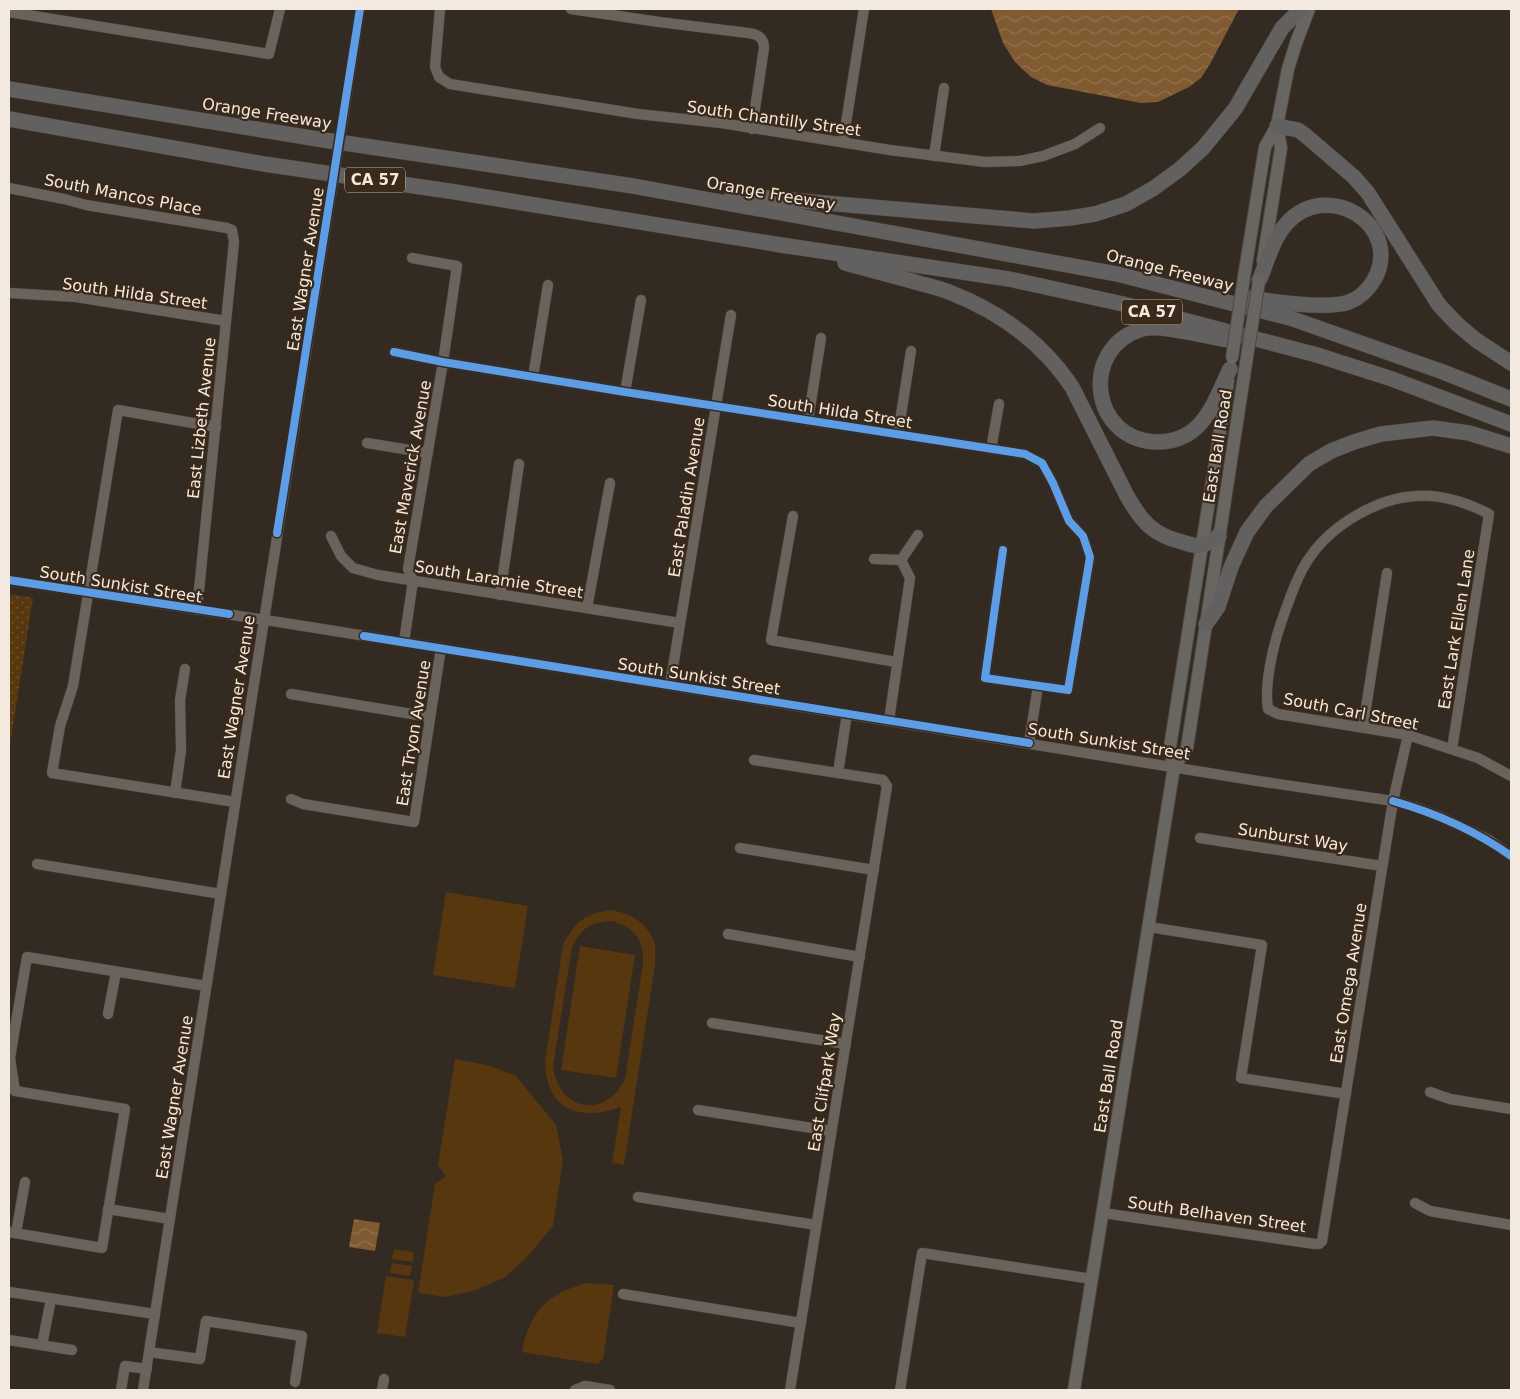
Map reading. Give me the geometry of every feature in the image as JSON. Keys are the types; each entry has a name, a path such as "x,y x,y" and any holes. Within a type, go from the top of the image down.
{"highway":[{"path":"633,186 1034,221 1095,214 1126,204 1154,188 1180,170 1203,148 1235,108 1282,28 1301,9"},
{"name":"Orange Freeway","path":"9,89 324,140 633,186 1117,274 1290,318 1443,372 1511,399"},
{"name":"CA 57","path":"9,119 264,164 459,192 781,245 1009,279 1123,304 1317,355 1392,379 1511,424"},
{"path":"1276,126 1298,130 1354,177 1368,193 1439,305 1476,340 1511,364"},
{"path":"1117,274 1270,301 1342,304 1358,297 1376,277 1380,259 1377,239 1367,221 1359,214 1345,207 1330,204 1312,207 1295,215 1281,230 1259,281"},
{"path":"781,245 947,291 972,302 1016,328 1036,344 1064,375 1072,387 1127,496 1142,518 1158,533 1167,538 1192,545 1202,545 1219,536"},
{"path":"1231,364 1208,412 1199,425 1189,434 1178,439 1163,442 1150,441 1127,435 1111,420 1100,396 1101,374 1111,351 1127,337 1143,329 1159,328 1317,355"},
{"path":"1206,624 1218,607 1240,546 1256,519 1266,506 1309,464 1331,451 1381,434 1433,428 1469,433 1511,446"}],"main road":[{"name":"East Ball Road","path":"1074,1390 1174,767 1170,747 1265,147 1276,126 1288,68 1309,9"},
{"name":"East Ball Road","path":"1174,767 1187,748 1281,148 1276,126"}],"street":[{"path":"9,12 269,54 280,9"},
{"name":"East Wagner Avenue","path":"143,1390 360,9"},
{"name":"South Chantilly Street","path":"440,9 435,64 438,77 450,84 638,114 722,123 934,156 985,162 1020,161 1043,156 1064,149 1100,128"},
{"path":"571,9 627,13 753,34 762,39 764,48 752,129"},
{"path":"843,142 864,12"},
{"path":"934,156 944,88"},
{"name":"South Mancos Place","path":"9,188 64,198 86,205 232,230"},
{"name":"East Lizbeth Avenue","path":"197,610 234,242 232,230"},
{"name":"East Maverick Avenue","path":"404,642 413,581 408,569 443,362 457,266 412,258"},
{"path":"533,377 548,285"},
{"name":"South Hilda Street","path":"9,293 76,297 226,321"},
{"path":"625,392 641,300"},
{"name":"East Paladin Avenue","path":"670,685 731,315"},
{"path":"808,421 821,338"},
{"path":"898,434 911,351"},
{"name":"South Hilda Street","path":"394,352 625,392 1025,454 1042,463 1070,521 1083,536 1090,557 1068,690 1038,686"},
{"path":"991,449 999,404"},
{"path":"216,427 118,410 73,686 60,726 52,773 235,802"},
{"path":"367,443 428,453"},
{"path":"500,595 519,464"},
{"path":"588,608 610,483"},
{"name":"South Carl Street","path":"1489,514 1470,504 1442,497 1416,496 1390,500 1362,512 1336,529 1310,556 1290,597 1275,640 1266,697 1268,709 1278,714 1408,735 1478,758 1511,776"},
{"name":"East Lark Ellen Lane","path":"1452,749 1489,514"},
{"path":"792,516 771,640 896,662"},
{"path":"902,560 918,535"},
{"name":"South Laramie Street","path":"331,536 341,556 353,568 378,575 680,623"},
{"path":"1003,550 985,678 1038,686 1030,743"},
{"path":"874,559 902,560"},
{"path":"889,720 896,662 910,578 902,560"},
{"path":"1363,728 1387,573"},
{"name":"South Sunkist Street","path":"9,580 1393,801 1443,818 1488,840 1511,856"},
{"name":"East Tryon Avenue","path":"291,800 303,804 414,822 441,648"},
{"path":"175,792 182,750 180,700 185,669"},
{"path":"291,694 430,717"},
{"path":"754,760 838,773 847,714"},
{"name":"East Omega Avenue","path":"1323,1236 1393,801 1408,735"},
{"name":"East Clifpark Way","path":"790,1390 887,786 884,780 838,773"},
{"name":"Sunburst Way","path":"1200,838 1382,866"},
{"path":"740,848 874,870"},
{"path":"37,864 221,894"},
{"path":"1149,927 1262,945 1241,1078 1346,1094"},
{"path":"728,934 860,957"},
{"path":"25,1182 12,1233 102,1248 125,1109 15,1091 10,1058 27,957 206,986"},
{"path":"108,1014 116,972"},
{"path":"712,1023 846,1044"},
{"path":"1430,1092 1450,1099 1511,1109"},
{"path":"698,1110 832,1131"},
{"path":"638,1198 816,1225"},
{"path":"1415,1203 1430,1212 1511,1225"},
{"path":"108,1209 170,1219"},
{"name":"South Belhaven Street","path":"1103,1212 1314,1244 1319,1244 1323,1236"},
{"path":"900,1390 922,1253 1092,1279"},
{"path":"9,1292 155,1314"},
{"path":"623,1294 801,1323"},
{"path":"42,1346 51,1299"},
{"path":"149,1352 200,1360 206,1321 302,1336 295,1382"},
{"path":"9,1340 72,1350"},
{"path":"121,1390 125,1366 147,1369"},
{"path":"382,1390 384,1379"},
{"path":"576,1389 586,1386 610,1390"}],"shaded area":[{"path":"9,594 33,598 9,751"},
{"path":"446,892 528,906 515,988 433,975"},
{"path":"609,910 624,913 638,920 648,931 655,944 655,965 624,1165 612,1163 621,1107 592,1113 579,1112 568,1108 558,1101 551,1091 545,1061 563,945 571,931 586,917","holes":["612,921 632,931 636,936 643,955 625,1079 616,1092 606,1101 595,1105 584,1105 573,1101 564,1093 557,1081 553,1066 572,948 579,935 587,927"]},
{"path":"580,946 635,955 616,1078 561,1070"},
{"path":"455,1059 487,1065 516,1076 556,1125 563,1160 553,1226 528,1256 504,1278 473,1291 445,1297 418,1293 435,1184 446,1176 438,1165"},
{"path":"394,1249 414,1252 413,1262 392,1259"},
{"path":"392,1263 412,1266 410,1276 390,1273"},
{"path":"386,1276 414,1280 405,1337 377,1333"},
{"path":"587,1283 614,1285 603,1359 597,1364 522,1352 530,1326 542,1306 561,1292"}],"water":[{"path":"991,9 1239,9 1201,78 1189,87 1158,102 1141,103 1047,85 1031,77 1015,62 1003,43"},
{"path":"354,1219 380,1223 375,1251 349,1247"}],"cycle path":[{"path":"277,533 360,9"},
{"path":"394,352 625,392 1025,454 1042,463 1053,483 1069,521 1083,536 1090,557 1068,690 985,678 1003,550"},
{"path":"9,580 229,614"},
{"path":"364,636 1029,743"},
{"path":"1393,801 1455,824 1511,856"}]}
